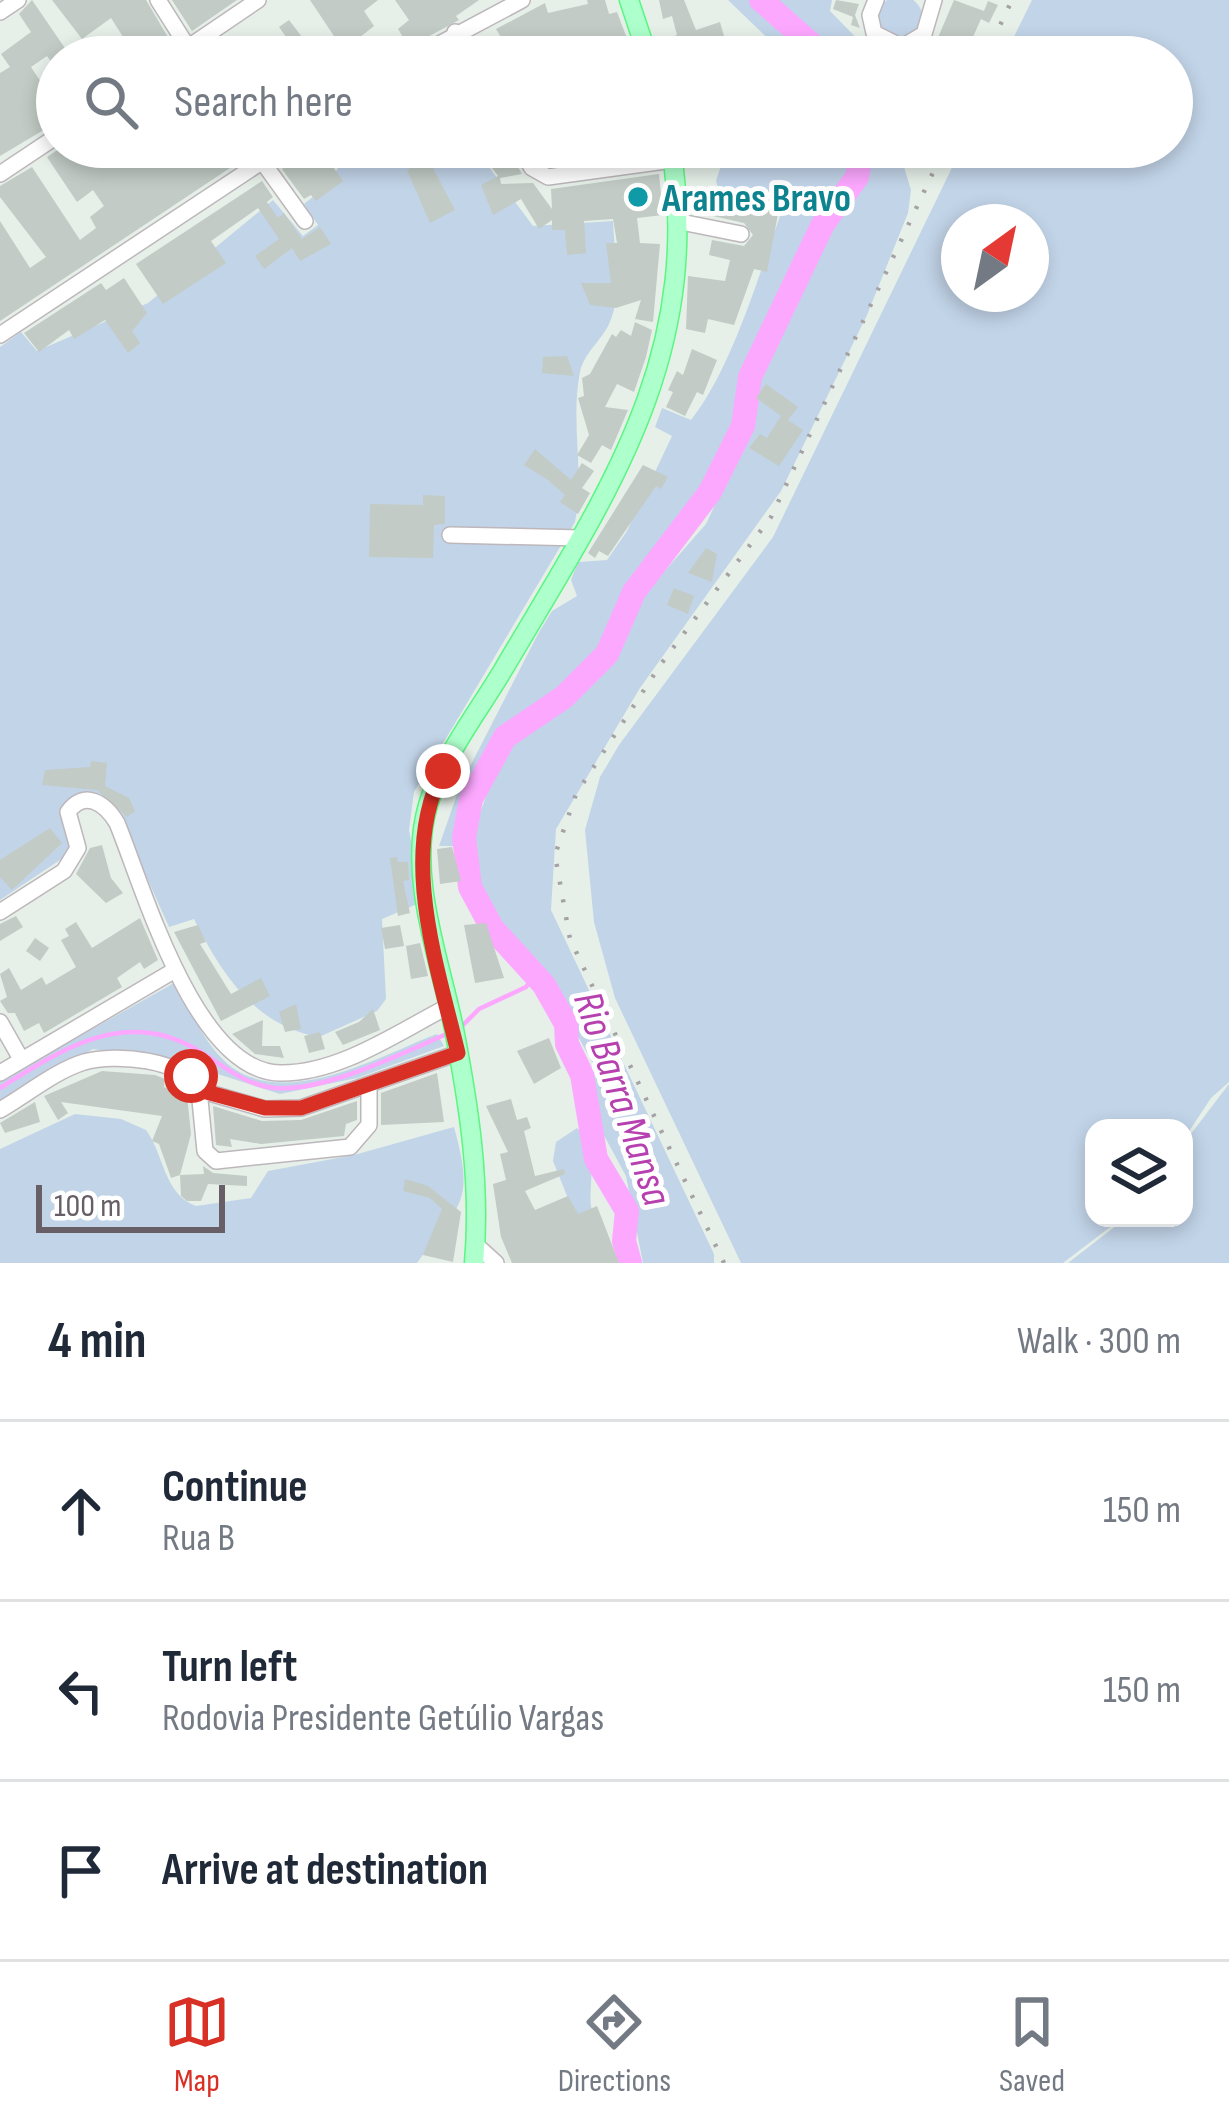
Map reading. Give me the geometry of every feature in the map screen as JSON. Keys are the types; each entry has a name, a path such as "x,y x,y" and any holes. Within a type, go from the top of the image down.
{"main road":[{"path":"628,0 641,36"},
{"path":"475,1253 476,1173 424,886 427,808 443,771 581,538 645,413 663,346 676,221 674,168"}],"street":[{"path":"0,12 18,0"},
{"path":"158,0 177,36"},
{"path":"210,36 258,0"},
{"path":"449,36 522,0"},
{"path":"876,0 870,15 874,33 880,36"},
{"path":"921,36 934,0"},
{"path":"455,32 457,36"},
{"path":"0,174 36,150"},
{"path":"0,335 254,168"},
{"path":"266,168 305,221"},
{"path":"532,168 548,177 591,168"},
{"path":"676,221 741,234"},
{"path":"450,535 581,538"},
{"path":"0,912 67,868 77,848 68,812 78,802 95,801 117,823 175,970 219,1038 252,1065 278,1074 358,1053 449,1008"},
{"path":"0,1072 175,970"},
{"path":"0,1022 21,1059"},
{"path":"199,1090 281,1110 317,1105 457,1048"},
{"path":"0,1110 91,1061 182,1069 199,1090 205,1151 215,1162 230,1162 350,1147 368,1125 369,1084"},
{"path":"475,1253 496,1263"}],"shaded area":[{"path":"890,-1 910,-1 921,10 921,28 915,36 885,36 879,28 879,10"},
{"path":"728,0 754,0 796,36 765,36"},
{"path":"766,0 832,0 830,11 854,36 806,36"},
{"path":"1032,0 1229,0 1229,1082 1211,1098 1193,1125 1193,1119 1085,1119 1085,1227 1110,1227 1063,1263 741,1263 615,998 594,922 585,830 600,777 773,537 952,168 1193,168 1193,36 1014,36"},
{"path":"338,168 490,168 533,226 613,221 617,287 609,324 580,372 575,522 414,792 409,830 422,902 382,919 386,999 377,1011 319,1037 276,1022 258,1009 216,959 194,919 169,927 125,829 86,793 77,793 62,806 71,842 66,856 0,900 0,347 21,332 37,351 148,303 273,200 303,236 318,225 304,204"},
{"path":"720,168 851,168 844,185 826,201 777,308 742,390 740,421 693,499 628,586 602,650 496,738 476,770 461,809 462,879 454,846 439,846 460,786 552,611 577,596 571,580 578,562 607,560 627,531 672,436 655,427 662,408 691,420 720,374 754,290 783,208 720,195 716,181"},
{"path":"863,168 904,168 911,190 908,213 867,315 781,491 640,688 556,829 551,910 714,1254 714,1263 643,1263 626,1176 600,1128 592,1062 559,1002 483,896 472,870 473,834 501,752 598,680 649,589 706,524 750,430 751,387 787,304 805,283 807,270 862,179"},
{"path":"174,983 215,1050 233,1068 256,1079 281,1083 336,1074 437,1034 444,1046 357,1078 280,1094 177,1061 93,1049 0,1102 0,1081"},
{"path":"1229,1084 1229,1263 1068,1263 1114,1227 1193,1227 1193,1131"},
{"path":"75,1114 121,1119 146,1130 177,1193 196,1206 251,1198 268,1171 354,1155 454,1127 463,1188 454,1214 417,1263 0,1263 0,1149"},
{"path":"577,1128 589,1147 592,1210 618,1263 594,1263 553,1161 556,1142"}],"building":[{"path":"32,0 57,36 36,36 36,64 31,67 36,75 36,135 0,156 0,73 10,67 1,54 31,32 19,14"},
{"path":"52,0 146,0 167,36 123,36 111,18 80,36"},
{"path":"172,0 237,0 192,31"},
{"path":"310,0 378,0 364,11 374,26 361,36 334,36"},
{"path":"395,0 479,0 456,16 459,20 429,36 402,36 398,29 409,20"},
{"path":"587,0 605,0 609,14 617,12 626,36 500,36 496,29 545,3 548,13 588,4"},
{"path":"659,0 684,0 696,30 720,22 724,36 674,36 672,16 663,19"},
{"path":"836,0 859,4 855,15 860,28 851,25 853,17 833,9"},
{"path":"954,0 984,11 988,1 998,5 989,23 981,19 973,36 939,36"},
{"path":"289,20 301,36 285,36 279,27"},
{"path":"32,167 80,240 96,228 90,217 104,206 93,190 77,202 54,168 230,168 0,321 0,221 30,268 46,257 0,197 0,186"},
{"path":"334,168 343,181 316,201 311,195 304,199 282,169"},
{"path":"433,168 455,210 430,223 407,170"},
{"path":"492,168 519,168 522,174 500,178 501,184 533,183 552,209 551,189 659,174 663,215 637,218 640,243 660,244 653,322 635,319 641,300 616,308 590,305 581,283 611,283 606,243 617,243 613,219 584,221 586,253 567,255 565,230 552,230 552,220 539,229 521,199 493,215 481,185 498,176"},
{"path":"262,181 273,197 267,202 278,218 284,213 302,239 320,227 331,244 300,261 292,248 264,269 255,256 279,239 258,208 211,241 226,263 163,304 136,264"},
{"path":"753,188 782,193 767,272 754,269 734,325 708,319 705,333 686,329 688,276 725,281 730,260 709,255 712,240 744,246 753,235 744,223 704,214 706,195 745,201"},
{"path":"124,278 147,313 132,331 140,343 128,353 105,320 74,339 69,330 39,352 24,333 101,283 106,290"},
{"path":"635,322 652,330 646,357 634,392 617,384 605,407 628,410 611,450 602,445 591,463 577,455 589,435 578,398 584,396 582,378 590,374 612,334 616,337 621,330 631,336"},
{"path":"692,349 717,360 703,395 697,392 685,416 666,407 673,392 668,390 677,371 683,375"},
{"path":"567,356 574,376 542,373 543,357"},
{"path":"766,384 798,407 788,420 803,430 779,466 749,448 760,434 767,438 781,416 756,398"},
{"path":"535,449 571,480 582,463 594,471 582,488 590,493 578,514 560,502 565,495 524,465"},
{"path":"643,465 668,477 661,489 656,486 608,556 599,551 595,558 588,553"},
{"path":"423,495 445,496 445,524 434,525 433,558 369,557 370,504 423,505"},
{"path":"706,548 717,554 712,582 688,573"},
{"path":"674,588 694,596 688,614 667,605"},
{"path":"91,761 107,763 105,786 129,798 135,811 127,817 97,790 42,785 45,770 90,767"},
{"path":"50,828 62,843 12,890 0,877 0,860"},
{"path":"102,845 111,878 123,893 106,903 76,874 90,848"},
{"path":"452,847 461,881 440,884 437,849"},
{"path":"397,857 398,862 408,862 409,880 403,881 410,913 398,916 390,858"},
{"path":"16,916 23,927 0,941 0,924"},
{"path":"140,918 158,960 144,969 140,962 117,978 122,987 44,1033 39,1023 24,1031 15,1013 8,1013 0,1001 7,997 0,974 9,968 21,990 42,977 46,985 76,967 61,940 69,936 65,929 76,922 92,948"},
{"path":"486,923 504,978 475,983 464,925"},
{"path":"198,925 206,942 200,944 231,994 261,978 270,996 221,1021 174,932"},
{"path":"400,925 404,946 385,949 381,928"},
{"path":"35,938 49,948 40,961 26,951"},
{"path":"420,943 428,976 411,979 406,946"},
{"path":"296,1004 301,1029 285,1032 279,1012"},
{"path":"373,1009 380,1030 343,1045 335,1032 359,1022"},
{"path":"263,1020 262,1046 280,1046 284,1058 255,1054 232,1034"},
{"path":"320,1032 325,1049 309,1053 304,1036"},
{"path":"549,1038 561,1068 534,1084 517,1051"},
{"path":"102,1071 155,1075 165,1079 164,1087 187,1095 191,1134 180,1175 171,1178 159,1144 152,1141 162,1116 61,1102 68,1113 58,1120 44,1096"},
{"path":"437,1073 444,1122 381,1125 381,1093"},
{"path":"511,1099 517,1120 527,1117 531,1128 524,1131 535,1176 564,1169 565,1174 525,1191 535,1210 568,1196 578,1214 597,1206 619,1263 512,1263 501,1237 493,1184 506,1180 500,1154 508,1152 486,1106"},
{"path":"357,1101 357,1120 346,1124 344,1136 261,1144 230,1139 232,1147 216,1145 213,1106 262,1121 301,1120"},
{"path":"35,1102 40,1122 5,1133 0,1123"},
{"path":"203,1166 213,1173 247,1176 247,1186 208,1184 201,1201 187,1201 181,1196 180,1175 204,1174"},
{"path":"405,1179 428,1186 461,1212 453,1262 423,1255 442,1209 430,1198 403,1191"}],"waterway":[{"name":"Rio Barra Mansa","path":"761,0 802,36"},
{"name":"Rio Barra Mansa","path":"630,1263 624,1241 627,1211 596,1159 582,1075 567,1044 566,1024 544,985 492,928 470,887 464,838 471,799 505,737 564,697 607,654 634,592 710,492 743,426 750,377 823,224 859,168"},
{"path":"460,1028 479,1009 526,987 535,974"},
{"path":"0,1088 69,1048 118,1033 168,1037 242,1078 275,1088 340,1078 449,1033"}],"railway":[{"path":"995,36 1012,0"},
{"path":"724,1263 570,939 555,855 576,794 661,664 771,517 935,168"}],"place":[{"name":"Arames Bravo","path":"638,197"}],"route":[{"path":"191,1076 199,1090 281,1110 317,1105 458,1053 424,886 422,851 427,808 443,771"}]}
